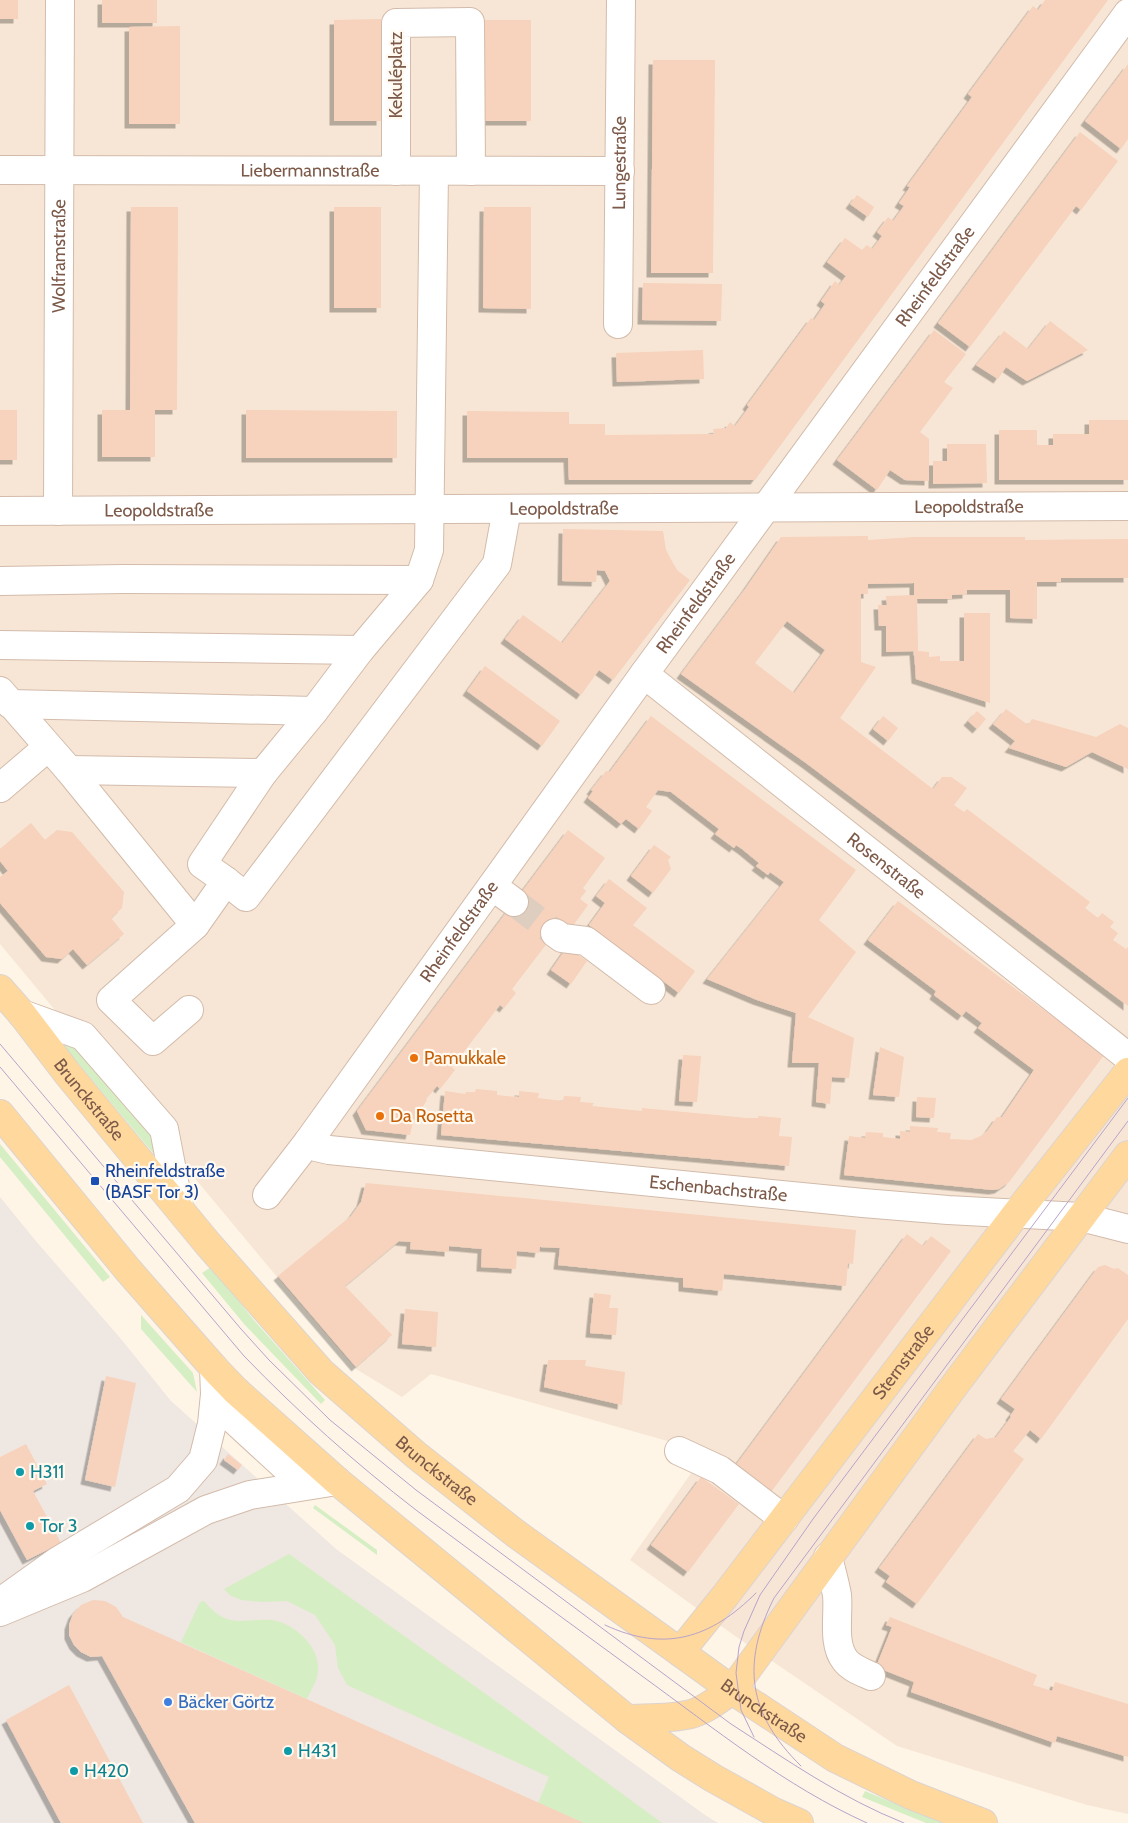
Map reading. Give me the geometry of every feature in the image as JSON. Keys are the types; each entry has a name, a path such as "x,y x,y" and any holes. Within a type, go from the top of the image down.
{"main road":[{"name":"Brunckstraße","path":"0,989 208,1244 321,1372 416,1455 515,1534 732,1690 834,1758 911,1795 983,1823"},
{"name":"Sternstraße","path":"680,1652 784,1519 1016,1214 1128,1072"},
{"path":"0,1114 134,1278 236,1391 338,1481 627,1719 681,1758 775,1818 799,1823"},
{"path":"627,1719 692,1714 707,1707 732,1690 951,1390 1128,1155"}],"street":[{"name":"Wolframstraße","path":"58,511 60,0"},
{"name":"Lungestraße","path":"618,324 622,0"},
{"name":"Rheinfeldstraße","path":"267,1195 308,1142 644,674 1128,13"},
{"name":"Kekuléplatz","path":"396,170 396,22 470,22 471,171"},
{"name":"Liebermannstraße","path":"0,170 620,171"},
{"path":"434,171 429,550 419,580 360,650 314,711 263,773 202,864 246,897 497,564 507,509"},
{"name":"Leopoldstraße","path":"0,511 1128,506"},
{"path":"0,582 123,579 419,580"},
{"path":"0,645 360,650"},
{"name":"Rosenstraße","path":"644,674 1128,1057"},
{"path":"5,698 69,770 195,925"},
{"path":"5,698 314,711"},
{"path":"0,788 48,746"},
{"path":"69,770 263,773"},
{"path":"190,1010 153,1041 111,1000 195,925 226,881"},
{"path":"492,886 514,902"},
{"path":"555,933 562,938 586,941 651,990"},
{"path":"22,1014 83,1036 164,1129 179,1207"},
{"name":"Eschenbachstraße","path":"308,1142 316,1147 329,1150 863,1203 1081,1217 1128,1229"},
{"path":"0,1612 64,1571 178,1489 203,1460 212,1424 215,1394 214,1368"},
{"path":"679,1451 720,1470 784,1519"},
{"path":"0,1603 64,1571 82,1578 206,1510 250,1495 338,1481"},
{"path":"828,1557 837,1596 838,1643 841,1654 846,1662 871,1676"}],"shaded area":[{"path":"0,0 1128,0 1128,1814 1087,1805 897,1746 735,1636 630,1560 706,1452 431,1374 402,1397 356,1369 0,944"},
{"path":"0,1197 121,1339 171,1401 336,1549 718,1823 0,1823"}],"green space":[{"path":"65,1040 85,1054 142,1122 155,1140 158,1159 63,1045 61,1041"},
{"path":"0,1144 110,1277 103,1282 0,1157"},
{"path":"211,1267 253,1319 325,1400 321,1404 244,1324 202,1273"},
{"path":"141,1315 193,1373 197,1392 141,1329"},
{"path":"315,1505 377,1550 377,1555 313,1508"},
{"path":"289,1554 511,1712 662,1823 584,1823 538,1803 549,1777 347,1685 338,1668 335,1645 315,1615 287,1601 262,1602 242,1600 231,1596 224,1589"},
{"path":"204,1601 214,1612 227,1619 239,1621 277,1621 300,1633 311,1647 318,1662 317,1678 307,1699 181,1642 200,1602"},
{"path":"865,1791 942,1823 926,1823 862,1797"}],"building":[{"path":"0,0 18,0 18,19 0,19"},
{"path":"102,0 157,0 157,23 102,23"},
{"path":"1045,0 1108,0 755,480 569,480 568,458 467,458 467,411 569,412 569,424 605,424 605,435 714,434 713,429 726,428 730,422 735,426 749,407 747,405 811,318 814,320 825,304 821,301 835,281 839,285 846,276 827,262 845,238 862,250 867,245 872,249 882,236 877,232 888,217 893,221 904,206 899,203 910,187 907,186 972,97 968,94 1033,6 1038,10"},
{"path":"381,19 381,121 334,121 334,20"},
{"path":"484,20 531,20 531,121 484,121"},
{"path":"180,26 180,124 129,124 129,27"},
{"path":"653,60 715,60 713,273 651,273"},
{"path":"1128,64 1128,139 1121,149 1085,121"},
{"path":"1080,132 1118,161 1081,210 1076,206 970,347 938,323"},
{"path":"857,195 874,207 868,217 850,204"},
{"path":"131,207 178,207 177,410 155,410 155,457 102,457 102,410 130,410"},
{"path":"334,207 381,207 381,308 334,308"},
{"path":"484,207 531,207 531,309 483,308"},
{"path":"643,283 722,284 721,321 642,320"},
{"path":"1050,321 1088,350 1027,381 1006,367 998,379 976,365 1004,331 1028,349"},
{"path":"934,330 966,354 944,382 953,388 920,432 929,439 929,481 905,480 890,470 877,490 837,460"},
{"path":"703,350 704,379 617,382 616,353"},
{"path":"0,410 17,410 17,460 0,460"},
{"path":"246,410 397,411 397,458 246,458"},
{"path":"1089,420 1128,420 1128,480 999,480 999,430 1037,430 1037,445 1053,445 1053,434 1089,434"},
{"path":"947,444 986,444 987,483 933,484 933,461 947,461"},
{"path":"563,529 663,531 666,550 674,565 678,571 690,580 613,680 599,670 581,695 505,639 523,615 562,643 610,581 605,571 597,570 596,582 562,581"},
{"path":"868,536 868,540 914,537 1025,537 1025,540 1128,539 1128,578 1061,578 1061,582 1037,582 1037,619 1010,618 1010,590 967,590 967,594 952,595 952,599 917,599 918,651 929,652 929,657 940,656 940,661 964,661 964,613 990,613 990,703 916,679 914,651 886,652 886,626 879,626 878,605 887,605 886,596 914,595 914,583 868,584 868,594 861,594 861,662 876,667 840,718 933,789 942,777 951,777 967,788 954,805 964,812 967,809 1090,902 1085,908 1098,918 1102,913 1114,922 1110,927 1118,933 1113,940 1126,949 1128,947 1128,1006 806,763 681,674 745,589 781,537","holes":["787,621 825,650 794,693 755,663"]},
{"path":"485,666 560,721 542,746 467,691"},
{"path":"1006,709 1028,725 1032,719 1096,737 1120,724 1128,728 1128,769 1092,752 1066,767 1009,748 1015,741 993,724"},
{"path":"977,711 986,719 977,729 968,721"},
{"path":"651,716 856,870 819,920 856,952 808,1017 854,1038 849,1078 832,1077 830,1104 816,1102 819,1063 792,1063 796,1013 757,1000 707,979 784,882 770,872 768,875 756,866 759,863 742,849 736,845 734,848 715,834 719,829 671,792 658,790 646,807 652,811 639,829 626,819 621,824 588,798 593,791 591,790 606,771 609,772 611,770"},
{"path":"883,716 898,728 888,741 873,729"},
{"path":"31,823 45,840 57,830 72,832 124,892 122,908 111,918 124,934 87,965 73,949 62,959 46,957 0,903 0,877 8,871 0,861 0,849"},
{"path":"568,830 605,858 583,888 586,891 580,899 588,905 567,934 551,938 512,989 516,993 504,1008 500,1005 452,1067 455,1070 440,1089 437,1086 426,1099 413,1122 410,1135 366,1130 357,1111"},
{"path":"654,845 671,857 668,860 671,869 653,893 631,876"},
{"path":"609,879 647,908 633,925 695,971 679,993 589,925 605,903 596,896"},
{"path":"898,901 1104,1055 1009,1182 999,1189 993,1190 844,1175 849,1136 865,1138 866,1132 883,1133 883,1137 900,1139 900,1131 910,1132 910,1126 938,1128 937,1132 951,1133 950,1139 971,1140 981,1136 997,1117 1002,1117 1034,1070 978,1028 982,1023 966,1011 962,1016 934,995 936,991 868,940"},
{"path":"567,947 587,961 571,984 551,970"},
{"path":"880,1047 904,1057 899,1097 873,1095"},
{"path":"683,1055 701,1056 697,1102 679,1101"},
{"path":"476,1089 497,1091 497,1095 519,1097 519,1091 539,1093 538,1098 563,1101 564,1096 581,1097 580,1102 594,1103 592,1106 642,1111 642,1108 747,1118 758,1118 758,1116 781,1118 779,1136 792,1137 789,1166 441,1135 445,1091 465,1094 466,1092 475,1092"},
{"path":"917,1097 936,1098 934,1118 916,1117"},
{"path":"366,1183 856,1230 853,1264 848,1263 846,1286 724,1274 722,1291 683,1287 683,1278 558,1265 560,1248 540,1247 539,1253 517,1251 516,1269 481,1267 482,1249 449,1246 449,1252 410,1249 411,1242 399,1241 345,1286 392,1335 356,1367 278,1276 351,1216 361,1202"},
{"path":"907,1234 923,1246 931,1236 951,1251 771,1492 735,1466"},
{"path":"1105,1265 1114,1269 1118,1268 1128,1275 1128,1319 1041,1439 1030,1430 1013,1451 1024,1459 917,1604 886,1582 890,1576 879,1568 978,1434 986,1439 996,1437 1011,1417 1015,1409 1001,1399 1098,1267"},
{"path":"594,1293 611,1295 609,1308 618,1308 616,1335 590,1333"},
{"path":"405,1309 438,1312 436,1347 402,1344"},
{"path":"548,1360 586,1360 585,1366 625,1372 622,1405 544,1387"},
{"path":"106,1376 136,1383 115,1487 85,1480"},
{"path":"26,1444 47,1484 33,1491 61,1543 27,1560 0,1510 0,1457"},
{"path":"228,1454 242,1465 238,1470 224,1460"},
{"path":"701,1477 739,1504 688,1572 651,1545"},
{"name":"H431","path":"93,1600 105,1601 116,1607 123,1617 584,1823 195,1823 102,1656 91,1657 81,1652 74,1645 69,1635 69,1625 73,1614 81,1605"},
{"path":"890,1617 1037,1675 1033,1685 1052,1691 1055,1682 1128,1704 1128,1757 1057,1736 1055,1743 911,1692 914,1682 876,1667 892,1627 886,1625"},
{"name":"H420","path":"69,1685 143,1823 61,1823 6,1720"}],"tunnel":[{"path":"514,902 555,933"}],"tram line":[{"path":"0,1044 241,1329 269,1360 330,1420 416,1490 731,1724 836,1790 904,1823"},
{"path":"0,1067 244,1356 306,1417 349,1455 416,1510 724,1736 808,1792 867,1823"},
{"path":"754,1737 741,1710 736,1673 739,1647 760,1595 813,1519 1128,1098"},
{"path":"801,1766 783,1747 770,1727 760,1707 755,1687 754,1666 757,1645 774,1598 1128,1121"},
{"path":"605,1625 627,1634 648,1638 667,1639 686,1636 722,1621 756,1593"}],"place":[{"name":"Pamukkale","path":"414,1058"},
{"name":"Da Rosetta","path":"380,1116"},
{"name":"Rheinfeldstraße (BASF Tor 3)","path":"95,1181"},
{"name":"H311","path":"20,1472"},
{"name":"Tor 3","path":"30,1526"},
{"name":"Bäcker Görtz","path":"168,1702"},
{"name":"H431","path":"288,1751"},
{"name":"H420","path":"74,1771"}]}
